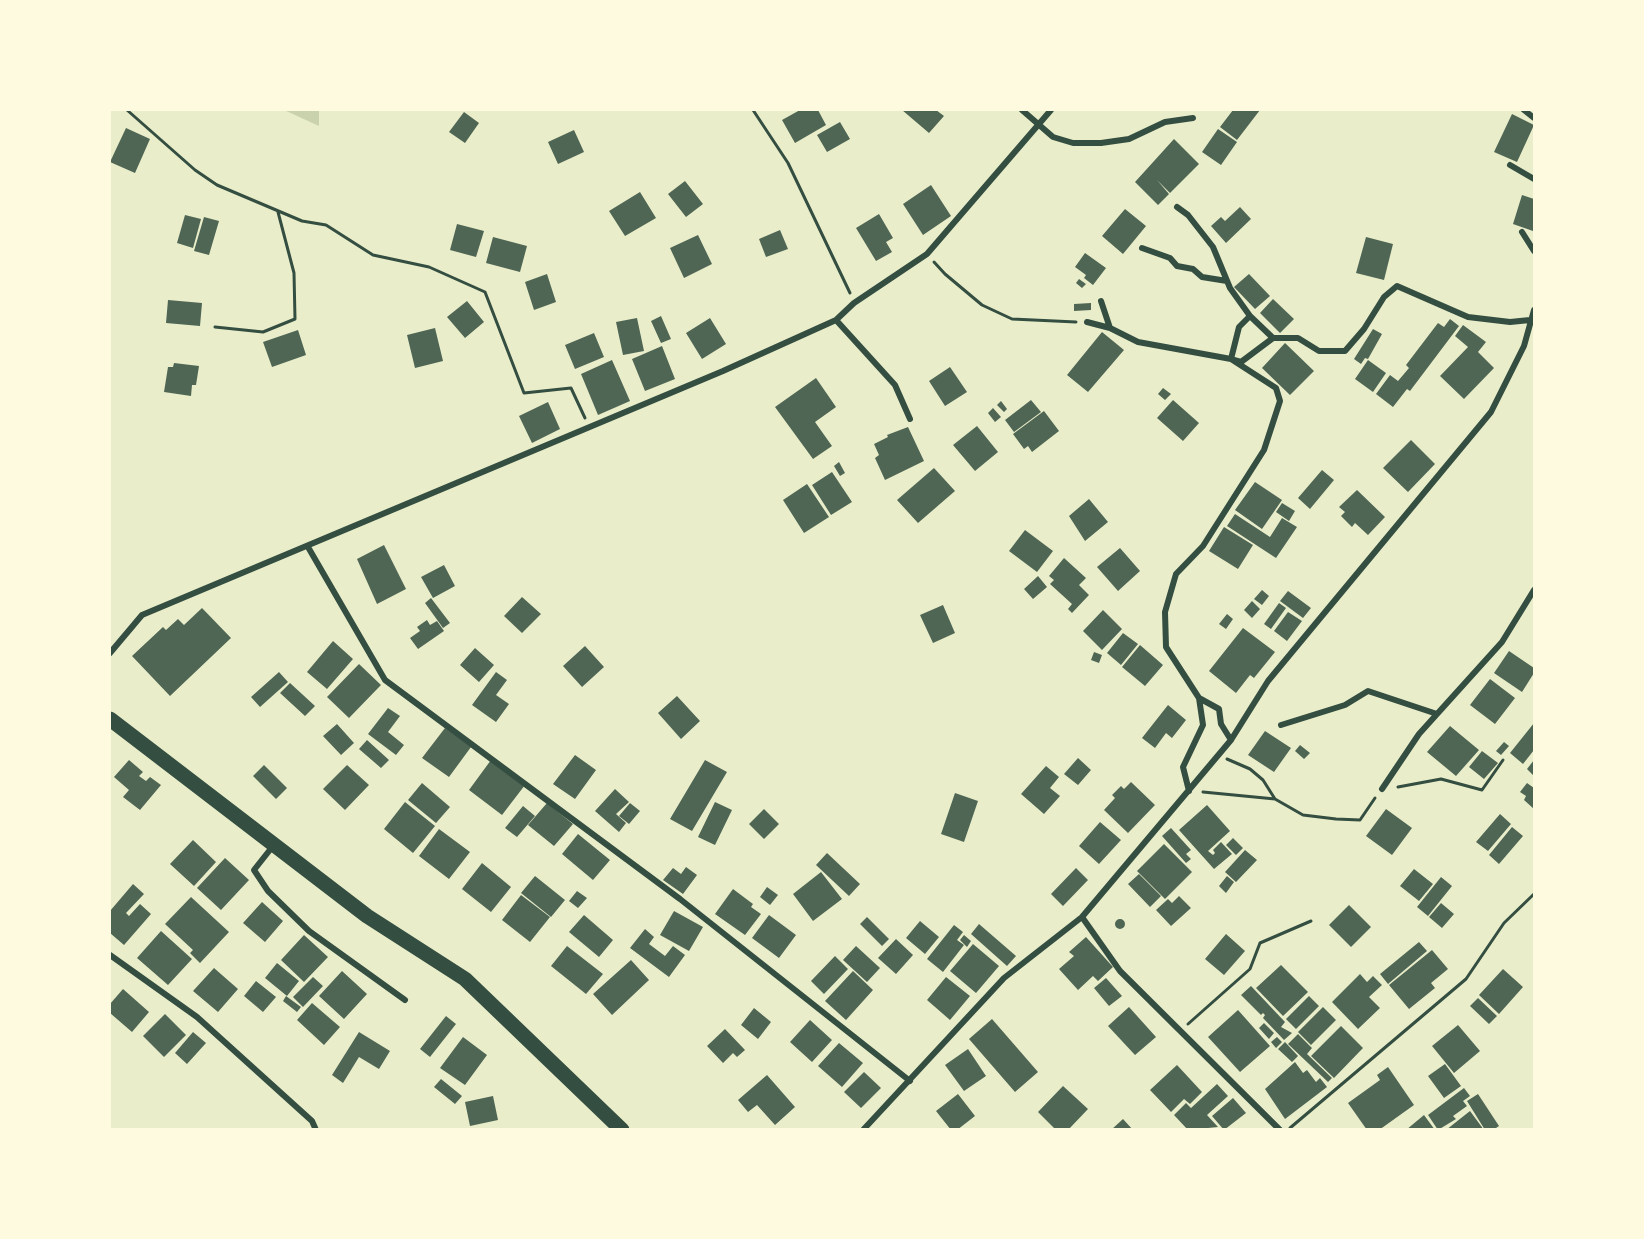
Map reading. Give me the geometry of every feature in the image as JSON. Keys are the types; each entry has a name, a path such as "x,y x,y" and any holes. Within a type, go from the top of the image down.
{"main road":[{"path":"110,719 367,916 465,979 622,1130"}],"street":[{"path":"1022,110 1037,126 1053,137 1073,143 1129,140 1165,122 1193,118"},
{"path":"110,653 142,615 257,565 308,547 589,425 723,371 837,320 854,303 927,254 1051,110"},
{"path":"1524,110 1534,118"},
{"path":"1510,165 1534,179"},
{"path":"1177,207 1188,216 1212,247 1222,265 1227,281 1250,316 1273,338"},
{"path":"1522,232 1534,251"},
{"path":"1142,248 1170,258 1178,266 1193,269 1202,277 1227,281"},
{"path":"1088,322 1110,328 1138,342 1241,362 1273,338 1298,338 1319,351 1346,351 1364,329 1384,297 1397,286 1468,317 1510,322 1530,320"},
{"path":"1101,301 1110,328"},
{"path":"863,1130 1004,978 1082,917 1219,755 1268,681 1491,412 1524,346 1534,310"},
{"path":"1231,359 1239,327 1250,316"},
{"path":"837,320 896,385 910,419"},
{"path":"1189,790 1183,767 1203,725 1199,698 1166,647 1165,612 1176,574 1203,546 1264,450 1281,401 1276,388 1231,359"},
{"path":"308,547 385,680 680,899 910,1081"},
{"path":"1382,789 1419,734 1502,642 1534,590"},
{"path":"1281,725 1345,705 1368,691 1437,714"},
{"path":"1199,698 1219,709 1221,724 1231,740"},
{"path":"273,846 255,870 267,891 309,931 405,1000"},
{"path":"1082,917 1120,971 1280,1130"},
{"path":"110,955 197,1017 312,1121 316,1130"}],"path":[{"path":"127,110 195,170 217,184 278,212 302,221 326,225 373,255 429,267 485,292 524,393 571,388 589,425"},
{"path":"753,110 788,163 854,303"},
{"path":"214,327 262,332 295,319 294,273 278,212"},
{"path":"927,254 945,274 982,305 1012,319 1060,323 1088,322"},
{"path":"1219,755 1250,769 1263,780 1275,799"},
{"path":"1189,790 1275,799 1303,815 1360,820 1382,789 1441,780 1482,790 1503,760"},
{"path":"1289,1130 1466,979 1504,923 1534,894"},
{"path":"1181,1031 1250,969 1260,943 1311,921"}],"green space":[{"path":"284,110 319,110 319,126"}],"building":[{"path":"800,110 818,110 826,125 795,143 782,120"},
{"path":"902,110 936,110 944,116 929,133"},
{"path":"1233,110 1260,110 1237,140 1220,127"},
{"path":"464,112 479,123 465,143 449,132"},
{"path":"1512,114 1534,125 1517,162 1494,152"},
{"path":"840,122 850,139 827,152 817,135"},
{"path":"126,128 150,139 135,173 110,162"},
{"path":"1218,129 1237,142 1221,165 1202,152"},
{"path":"574,130 584,152 558,164 548,142"},
{"path":"1174,139 1199,164 1170,193 1157,180 1169,194 1158,205 1135,182"},
{"path":"685,181 703,204 686,217 668,194"},
{"path":"931,185 951,216 923,235 903,204"},
{"path":"640,192 656,218 625,236 609,211"},
{"path":"1522,195 1534,199 1533,231 1513,224"},
{"path":"1240,207 1251,219 1226,243 1211,226 1221,217 1225,221"},
{"path":"1125,209 1146,226 1123,254 1102,236"},
{"path":"879,214 893,238 886,242 892,252 876,261 856,228"},
{"path":"185,215 201,219 193,248 177,243"},
{"path":"204,217 219,221 209,255 194,251"},
{"path":"457,224 484,231 476,257 450,250"},
{"path":"780,230 788,249 766,257 759,239"},
{"path":"698,235 712,264 684,278 670,248"},
{"path":"493,237 527,246 520,272 486,263"},
{"path":"1366,237 1393,244 1384,280 1356,273"},
{"path":"1085,253 1106,268 1093,285 1084,278 1086,275 1075,267"},
{"path":"547,274 556,302 534,310 525,282"},
{"path":"1249,274 1270,296 1255,309 1234,287"},
{"path":"1079,279 1086,284 1082,288 1076,283"},
{"path":"1273,299 1294,319 1280,333 1260,313"},
{"path":"168,300 202,303 200,326 166,323"},
{"path":"467,301 484,322 465,338 447,317"},
{"path":"1091,303 1091,310 1074,311 1074,304"},
{"path":"661,316 671,339 661,343 651,321"},
{"path":"637,318 644,351 623,355 616,322"},
{"path":"710,318 726,344 702,359 686,333"},
{"path":"1450,319 1459,326 1410,391 1407,389 1393,407 1376,394 1390,375 1398,381 1409,368 1406,365 1438,323 1444,327"},
{"path":"1463,325 1486,342 1478,352 1494,368 1464,399 1440,376 1468,347 1455,336"},
{"path":"435,328 443,361 415,368 407,335"},
{"path":"1373,329 1382,334 1368,359 1365,358 1361,364 1354,359"},
{"path":"298,330 306,355 272,367 263,342"},
{"path":"1102,332 1124,350 1088,392 1067,375"},
{"path":"594,333 604,357 575,369 565,345"},
{"path":"1285,343 1314,371 1290,395 1262,368"},
{"path":"662,346 675,379 645,391 632,359"},
{"path":"612,360 630,401 598,415 581,374"},
{"path":"1368,360 1386,373 1373,392 1355,379"},
{"path":"174,363 199,366 196,385 192,385 191,396 164,392 168,367 173,367"},
{"path":"950,367 967,392 945,406 929,381"},
{"path":"816,378 836,407 815,422 832,446 813,459 775,407"},
{"path":"1163,388 1171,394 1165,400 1158,394"},
{"path":"1031,400 1041,412 1014,432 1005,420"},
{"path":"1173,400 1199,423 1183,441 1157,418"},
{"path":"1001,401 1007,409 1004,412 997,405"},
{"path":"548,402 560,429 532,443 519,416"},
{"path":"993,408 1001,417 995,422 988,413"},
{"path":"1044,411 1059,431 1032,452 1028,446 1024,449 1013,434"},
{"path":"977,426 998,452 975,471 953,445"},
{"path":"908,427 924,461 885,480 875,458 879,455 874,444 888,437 887,435"},
{"path":"1411,440 1435,464 1408,492 1383,468"},
{"path":"839,462 845,473 840,476 834,466"},
{"path":"934,468 955,491 918,523 897,500"},
{"path":"1322,470 1334,480 1310,509 1298,498"},
{"path":"832,472 852,502 831,515 812,485"},
{"path":"1255,482 1282,500 1262,529 1235,510"},
{"path":"807,484 829,517 804,533 783,500"},
{"path":"1357,490 1385,517 1368,535 1355,523 1352,527 1341,516 1345,512 1339,507"},
{"path":"1089,499 1108,522 1085,541 1069,516"},
{"path":"1282,503 1295,511 1289,521 1276,512"},
{"path":"1235,514 1270,537 1282,518 1297,527 1276,558 1227,526"},
{"path":"1224,527 1253,545 1238,569 1209,551"},
{"path":"1025,530 1053,551 1037,572 1009,551"},
{"path":"384,545 406,589 377,604 357,559"},
{"path":"1120,548 1140,571 1118,591 1097,567"},
{"path":"1064,558 1086,578 1079,585 1089,595 1072,613 1068,609 1072,604 1050,584 1054,580 1049,576"},
{"path":"444,565 455,586 433,598 421,577"},
{"path":"1038,576 1047,587 1033,599 1024,589"},
{"path":"1262,590 1269,596 1262,605 1254,599"},
{"path":"1288,591 1311,608 1303,618 1280,601"},
{"path":"522,597 541,614 522,633 504,616"},
{"path":"431,598 450,623 443,628 425,603"},
{"path":"1252,601 1260,609 1252,618 1244,610"},
{"path":"1279,603 1286,608 1271,629 1264,624"},
{"path":"943,605 955,633 933,643 920,615"},
{"path":"202,608 231,638 170,696 132,656 163,627 166,630 178,619 184,625"},
{"path":"1103,610 1122,629 1102,650 1083,631"},
{"path":"1288,612 1302,621 1287,641 1274,631"},
{"path":"1227,614 1233,619 1226,629 1219,624"},
{"path":"427,620 430,625 437,621 444,631 418,649 410,638 420,631 417,627"},
{"path":"1243,628 1275,652 1254,678 1250,675 1236,693 1209,671"},
{"path":"1123,633 1138,644 1121,665 1107,653"},
{"path":"333,641 353,659 327,689 307,672"},
{"path":"1140,645 1163,665 1145,686 1122,667"},
{"path":"585,646 604,667 582,687 563,666"},
{"path":"475,648 494,665 479,682 460,665"},
{"path":"1509,651 1534,668 1534,673 1522,692 1494,673"},
{"path":"1094,652 1102,655 1099,663 1091,660"},
{"path":"359,664 381,685 349,718 327,697"},
{"path":"279,672 288,682 260,707 251,697"},
{"path":"496,672 507,680 496,695 509,704 496,722 472,705"},
{"path":"1490,679 1515,698 1495,724 1470,705"},
{"path":"290,683 315,706 305,716 280,693"},
{"path":"677,696 700,721 681,739 658,713"},
{"path":"1168,705 1186,720 1172,738 1166,733 1155,748 1142,738"},
{"path":"388,708 400,716 388,732 404,745 396,755 368,734"},
{"path":"1534,723 1534,750 1523,764 1510,753"},
{"path":"337,724 354,743 341,755 323,736"},
{"path":"1450,726 1479,750 1456,776 1427,752"},
{"path":"445,728 471,747 449,777 422,758"},
{"path":"1265,731 1291,748 1274,772 1248,755"},
{"path":"367,740 389,760 381,768 359,749"},
{"path":"1504,742 1509,746 1501,755 1496,751"},
{"path":"1300,745 1310,753 1304,759 1295,751"},
{"path":"1482,751 1498,763 1484,779 1469,767"},
{"path":"575,755 596,770 575,799 553,784"},
{"path":"1078,758 1091,770 1078,785 1064,774"},
{"path":"129,760 143,772 139,776 146,781 150,777 161,785 140,810 123,797 129,790 114,777"},
{"path":"491,760 525,785 502,815 469,790"},
{"path":"705,760 727,772 692,831 670,819"},
{"path":"1534,760 1534,776 1527,769"},
{"path":"264,765 287,788 276,799 253,776"},
{"path":"347,765 369,785 345,810 323,789"},
{"path":"1046,766 1059,777 1050,788 1060,796 1044,814 1021,794"},
{"path":"1131,782 1155,805 1128,833 1104,810 1115,798 1112,795 1121,786 1124,789"},
{"path":"422,783 450,807 436,823 408,800"},
{"path":"1527,783 1534,788 1534,809 1524,800 1526,796 1520,792"},
{"path":"615,789 629,802 616,814 626,823 619,832 595,811"},
{"path":"955,793 978,801 964,842 941,834"},
{"path":"405,802 435,826 413,853 384,829"},
{"path":"715,802 732,810 715,845 698,837"},
{"path":"547,803 573,824 554,846 528,825"},
{"path":"630,803 640,811 629,824 619,816"},
{"path":"1207,805 1230,831 1208,851 1213,855 1215,853 1213,850 1221,842 1232,854 1214,869 1179,830"},
{"path":"523,806 535,816 517,837 505,828"},
{"path":"764,809 779,824 764,839 749,824"},
{"path":"1386,809 1412,828 1392,855 1366,836"},
{"path":"1500,814 1511,824 1488,851 1476,842"},
{"path":"1100,822 1121,840 1099,864 1079,846"},
{"path":"1512,827 1523,836 1499,864 1489,855"},
{"path":"1171,828 1191,850 1186,854 1191,859 1186,863 1162,836"},
{"path":"439,829 470,852 449,879 419,856"},
{"path":"578,834 610,860 593,880 562,854"},
{"path":"1233,838 1243,848 1236,855 1226,845"},
{"path":"193,840 216,862 194,886 170,864"},
{"path":"1164,844 1192,872 1165,899 1137,871"},
{"path":"1245,850 1257,860 1236,882 1225,872"},
{"path":"827,853 860,884 849,896 816,865"},
{"path":"225,858 249,880 221,910 197,888"},
{"path":"482,863 511,887 491,912 462,889"},
{"path":"686,867 697,875 683,894 663,880 673,868 681,874"},
{"path":"1076,868 1088,880 1063,906 1051,894"},
{"path":"1414,869 1433,884 1419,901 1400,886"},
{"path":"821,872 842,899 813,921 793,894"},
{"path":"1139,874 1161,896 1150,907 1128,884"},
{"path":"535,876 565,900 551,917 521,893"},
{"path":"1227,876 1234,882 1226,893 1219,886"},
{"path":"1441,877 1452,886 1428,916 1417,907"},
{"path":"133,884 144,894 126,913 129,916 140,904 151,914 124,945 110,933 110,911"},
{"path":"767,887 778,895 770,905 760,897"},
{"path":"733,889 753,904 751,907 761,914 745,935 715,914"},
{"path":"577,891 587,898 578,908 569,901"},
{"path":"521,895 550,917 530,942 502,920"},
{"path":"1179,896 1191,908 1171,926 1156,910 1168,899 1172,903"},
{"path":"191,897 229,932 200,963 190,953 193,950 165,924"},
{"path":"262,902 283,921 265,942 243,923"},
{"path":"1441,903 1454,914 1442,928 1429,917"},
{"path":"1349,905 1371,927 1351,947 1329,925"},
{"path":"674,911 703,927 689,951 660,935"},
{"path":"584,915 613,940 599,957 569,932"},
{"path":"769,915 796,935 779,958 752,938"},
{"path":"867,917 889,939 882,946 860,924"},
{"path":"1120,919 1124,920 1124,928 1120,929 1116,928 1115,924 1116,920"},
{"path":"920,921 939,937 925,954 906,938"},
{"path":"979,924 1016,956 1007,966 971,934"},
{"path":"954,925 963,932 957,940 964,945 943,972 927,959"},
{"path":"645,929 654,937 649,944 665,956 673,946 685,955 669,977 630,948"},
{"path":"161,931 192,959 168,985 137,958"},
{"path":"1226,934 1245,951 1224,975 1205,959"},
{"path":"304,935 328,957 304,982 281,960"},
{"path":"964,935 971,941 967,947 960,940"},
{"path":"1086,937 1113,967 1098,981 1093,976 1078,990 1059,969 1074,956 1069,952"},
{"path":"896,939 913,955 896,974 878,958"},
{"path":"1419,942 1427,951 1388,984 1380,974"},
{"path":"973,944 999,966 976,993 950,971"},
{"path":"567,946 603,974 586,994 551,966"},
{"path":"856,946 880,968 867,982 843,960"},
{"path":"1432,950 1448,969 1431,983 1435,988 1409,1009 1389,985"},
{"path":"835,956 848,969 824,994 811,981"},
{"path":"631,960 649,980 612,1015 593,994"},
{"path":"277,963 299,981 287,996 265,978"},
{"path":"1281,965 1308,992 1283,1016 1256,988"},
{"path":"214,968 238,989 218,1012 193,991"},
{"path":"1503,969 1523,987 1499,1014 1479,995"},
{"path":"342,971 367,994 344,1019 319,996"},
{"path":"853,971 873,990 846,1020 825,1001"},
{"path":"1360,974 1367,982 1373,976 1382,985 1369,997 1380,1008 1358,1029 1332,1002"},
{"path":"313,977 323,986 303,1007 293,997"},
{"path":"946,977 970,996 950,1020 927,1000"},
{"path":"1106,978 1122,996 1109,1006 1094,988"},
{"path":"256,981 276,997 263,1012 244,996"},
{"path":"1251,986 1285,1022 1281,1027 1292,1033 1284,1040 1263,1018 1265,1015 1263,1013 1261,1015 1241,995"},
{"path":"123,989 149,1012 132,1032 110,1013 110,1004"},
{"path":"286,996 301,1007 297,1012 283,1001"},
{"path":"1309,996 1319,1006 1296,1029 1286,1019"},
{"path":"1478,998 1497,1016 1489,1024 1470,1006"},
{"path":"312,1003 340,1027 324,1045 297,1020"},
{"path":"1129,1007 1156,1037 1135,1055 1108,1026"},
{"path":"1323,1007 1336,1020 1311,1045 1298,1032"},
{"path":"754,1008 771,1022 758,1039 741,1025"},
{"path":"1238,1010 1270,1046 1240,1072 1208,1037"},
{"path":"165,1014 186,1035 164,1057 143,1036"},
{"path":"446,1016 456,1024 430,1057 420,1049"},
{"path":"992,1019 1038,1072 1015,1092 969,1039"},
{"path":"810,1020 832,1040 812,1062 790,1042"},
{"path":"1264,1023 1274,1033 1269,1039 1259,1028"},
{"path":"1458,1025 1480,1051 1454,1073 1432,1046"},
{"path":"1341,1026 1363,1048 1334,1078 1311,1056"},
{"path":"725,1029 745,1050 737,1057 733,1053 723,1063 707,1046"},
{"path":"193,1032 206,1043 187,1064 175,1053"},
{"path":"359,1032 390,1051 379,1069 359,1057 343,1083 332,1075"},
{"path":"1298,1034 1312,1048 1307,1054 1332,1078 1328,1082 1288,1044"},
{"path":"463,1037 487,1055 465,1085 440,1068"},
{"path":"1277,1037 1282,1042 1276,1048 1271,1042"},
{"path":"1285,1042 1298,1056 1292,1062 1278,1049"},
{"path":"839,1043 863,1063 842,1087 818,1066"},
{"path":"968,1049 986,1076 964,1091 945,1065"},
{"path":"1295,1062 1303,1073 1307,1070 1316,1082 1320,1078 1327,1087 1285,1119 1265,1089"},
{"path":"1445,1064 1461,1086 1444,1098 1428,1076"},
{"path":"1177,1065 1202,1092 1190,1104 1184,1099 1171,1112 1150,1090"},
{"path":"1388,1067 1414,1105 1379,1130 1367,1130 1348,1103 1380,1080 1377,1075"},
{"path":"864,1072 881,1088 861,1108 844,1092"},
{"path":"767,1075 795,1107 775,1125 757,1105 748,1112 738,1100"},
{"path":"441,1079 462,1096 455,1104 434,1087"},
{"path":"1217,1084 1228,1096 1207,1115 1218,1127 1188,1130 1174,1115 1186,1103 1191,1108"},
{"path":"1063,1086 1088,1109 1068,1130 1056,1130 1038,1112"},
{"path":"1464,1088 1470,1096 1463,1101 1467,1106 1453,1116 1456,1119 1438,1130 1428,1115"},
{"path":"958,1094 975,1116 957,1130 951,1130 936,1111"},
{"path":"1478,1094 1499,1126 1493,1130 1485,1130 1467,1101"},
{"path":"493,1096 498,1120 470,1126 465,1102"},
{"path":"1233,1098 1246,1113 1224,1130 1212,1116"},
{"path":"1470,1111 1484,1130 1446,1130"},
{"path":"1424,1115 1435,1130 1406,1130"},
{"path":"1123,1119 1133,1130 1111,1130"}]}
